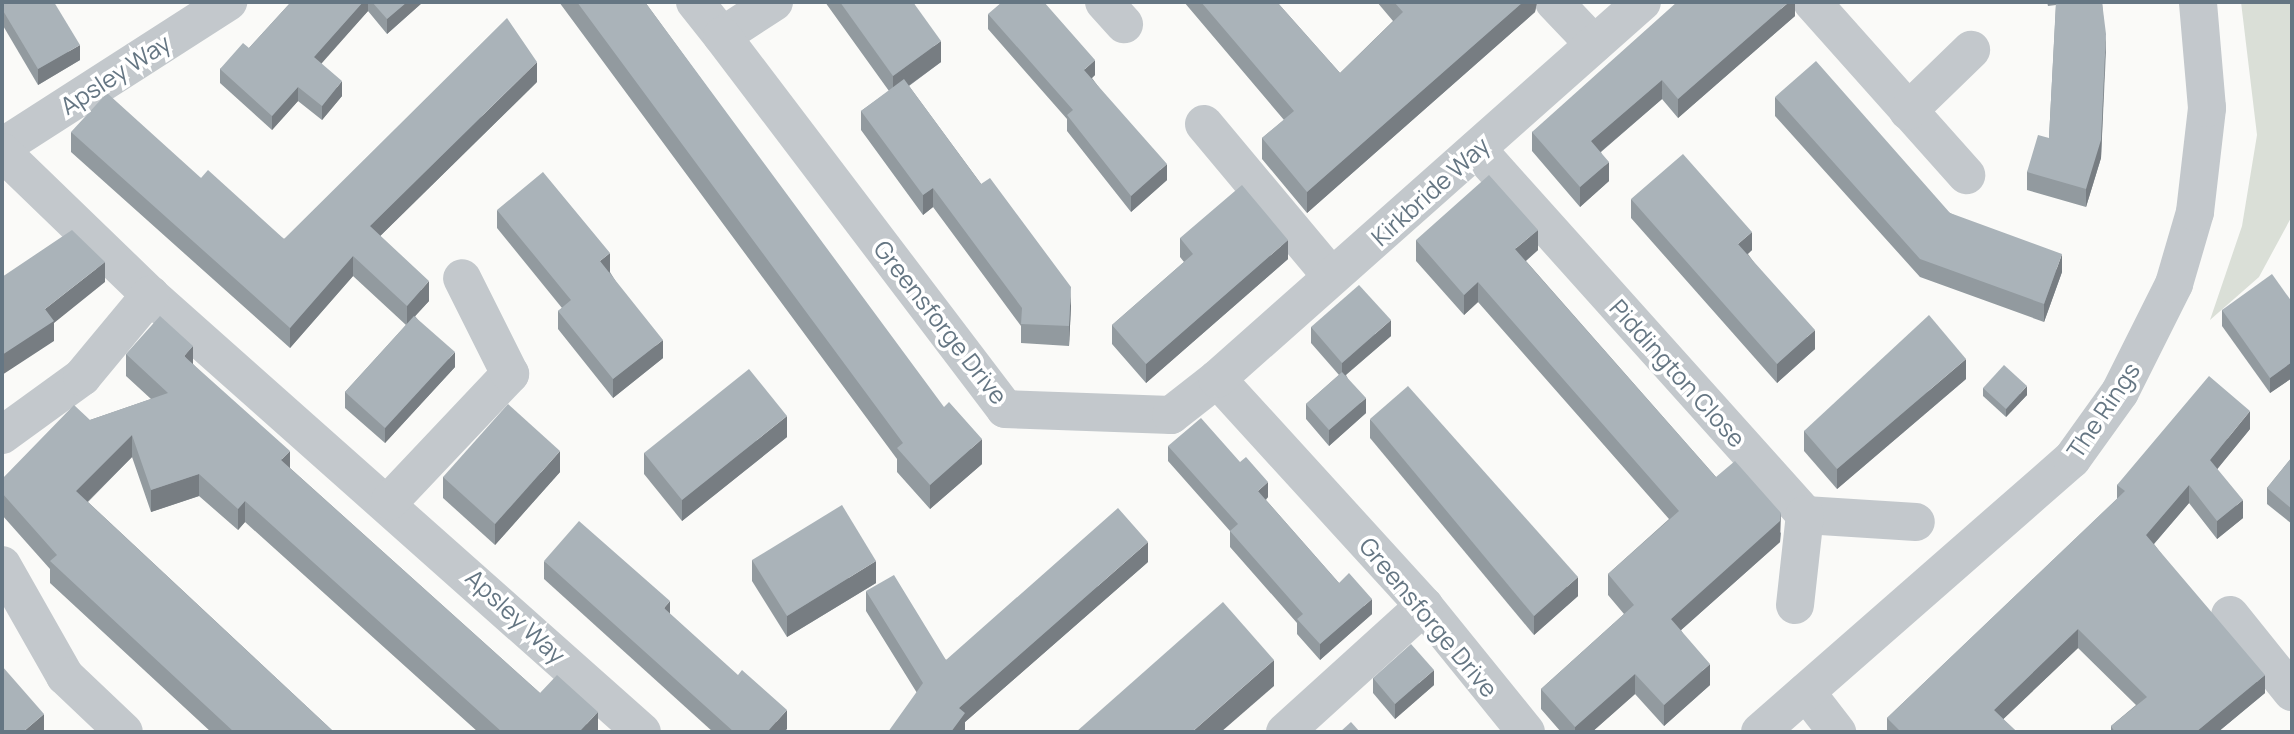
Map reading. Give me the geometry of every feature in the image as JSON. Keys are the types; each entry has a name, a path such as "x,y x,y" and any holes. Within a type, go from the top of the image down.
{"street":[{"name":"Apsley Way","path":"228,2 2,149 150,295 390,501 642,732"},
{"path":"695,2 722,36 774,2"},
{"path":"1554,2 1594,44"},
{"name":"Kirkbride Way","path":"1217,379 1642,2"},
{"path":"1812,2 1966,175"},
{"name":"The Rings","path":"1760,732 2072,459 2120,392 2175,284 2195,212 2207,108 2198,2"},
{"name":"Greensforge Drive","path":"722,36 1005,409 1171,415 1217,379 1424,607 1526,732"},
{"path":"1908,111 1971,50"},
{"path":"1204,124 1332,277"},
{"name":"Piddington Close","path":"1477,149 1805,515"},
{"path":"390,501 510,374 462,278"},
{"path":"2,435 82,377 150,295"},
{"path":"1795,605 1805,515 1916,522"},
{"path":"2,565 65,676 124,732"},
{"path":"1285,732 1424,607"},
{"path":"2230,615 2292,690"},
{"path":"1806,692 1838,732"}],"shaded area":[{"path":"2241,2 2292,2 2292,216 2259,277 2210,320 2242,226 2257,135"}],"building":[{"path":"2,2 54,2 80,45 38,69 2,9"},
{"path":"291,2 363,2 314,57 342,81 322,106 298,87 272,116 220,69 243,43 249,48"},
{"path":"372,2 407,2 387,19"},
{"path":"577,2 645,2 944,407 949,402 982,439 930,485 897,448 903,443"},
{"path":"840,2 913,2 941,41 893,76"},
{"path":"1002,2 1044,2 1095,60 1084,70 1167,164 1131,196 1067,115 1073,110 988,14"},
{"path":"1201,2 1277,2 1340,73 1403,12 1394,2 1523,2 1307,192 1262,138 1294,111"},
{"path":"1677,2 1789,2 1678,99 1662,80 1591,141 1609,162 1580,187 1532,132"},
{"path":"2056,2 2102,2 2106,34 2101,140 2086,189 2027,172 2038,135 2049,138"},
{"path":"507,18 537,62 370,226 429,281 407,306 353,256 290,328 71,132 107,93 201,178 208,170 284,239"},
{"path":"1816,61 1950,213 2062,254 2044,304 1920,259 1775,97"},
{"path":"904,79 981,184 990,178 1071,287 1069,326 1021,324 1022,308 933,188 923,195 861,111"},
{"path":"1683,154 1752,232 1738,244 1815,330 1777,364 1631,199"},
{"path":"543,172 610,253 600,261 663,340 613,379 558,311 571,300 497,210"},
{"path":"1489,175 1538,230 1515,249 1716,477 1735,461 1781,513 1780,521 1671,619 1710,664 1664,705 1635,674 1575,727 1541,689 1634,605 1608,574 1679,511 1478,282 1464,295 1416,240"},
{"path":"1242,185 1288,240 1146,364 1112,325 1193,254 1180,238"},
{"path":"72,230 105,262 45,309 54,321 2,355 2,277"},
{"path":"2272,274 2292,302 2292,362 2270,378 2222,310"},
{"path":"1359,285 1391,320 1342,363 1311,327"},
{"path":"1929,315 1966,359 1837,469 1804,431"},
{"path":"160,316 193,346 184,356 290,451 281,460 540,693 557,675 598,712 579,732 502,732 245,501 238,509 199,474 151,490 132,435 76,491 334,732 234,732 50,561 57,555 2,493 2,479 74,405 90,420 168,393 126,354"},
{"path":"414,316 455,352 385,428 345,392"},
{"path":"2004,365 2027,386 2006,409 1983,388"},
{"path":"749,369 787,416 682,500 644,453"},
{"path":"1342,372 1366,398 1329,430 1306,404"},
{"path":"2209,376 2250,411 2210,460 2243,500 2217,521 2189,485 2146,535 2265,675 2196,732 2115,732 2111,726 2147,697 2078,629 1994,710 2017,732 1901,732 1887,718 2125,491 2117,485"},
{"path":"1408,386 1578,577 1534,616 1370,419"},
{"path":"508,404 560,451 495,524 443,477"},
{"path":"1201,418 1240,462 1246,457 1268,482 1258,491 1339,583 1349,573 1372,599 1320,644 1297,619 1303,614 1230,531 1238,524 1168,446"},
{"path":"2292,457 2292,509 2267,488"},
{"path":"842,505 876,561 787,616 752,560"},
{"path":"1118,508 1148,542 959,708 965,713 951,732 888,732 923,683 866,591 894,575 946,660"},
{"path":"579,521 670,601 664,608 738,675 742,670 787,710 767,732 734,732 544,561"},
{"path":"1223,602 1274,660 1192,732 1076,732"},
{"path":"1411,644 1434,670 1395,704 1373,678"},
{"path":"2,666 44,714 23,732 2,732"},
{"path":"1351,722 1360,732 1340,732"}]}
